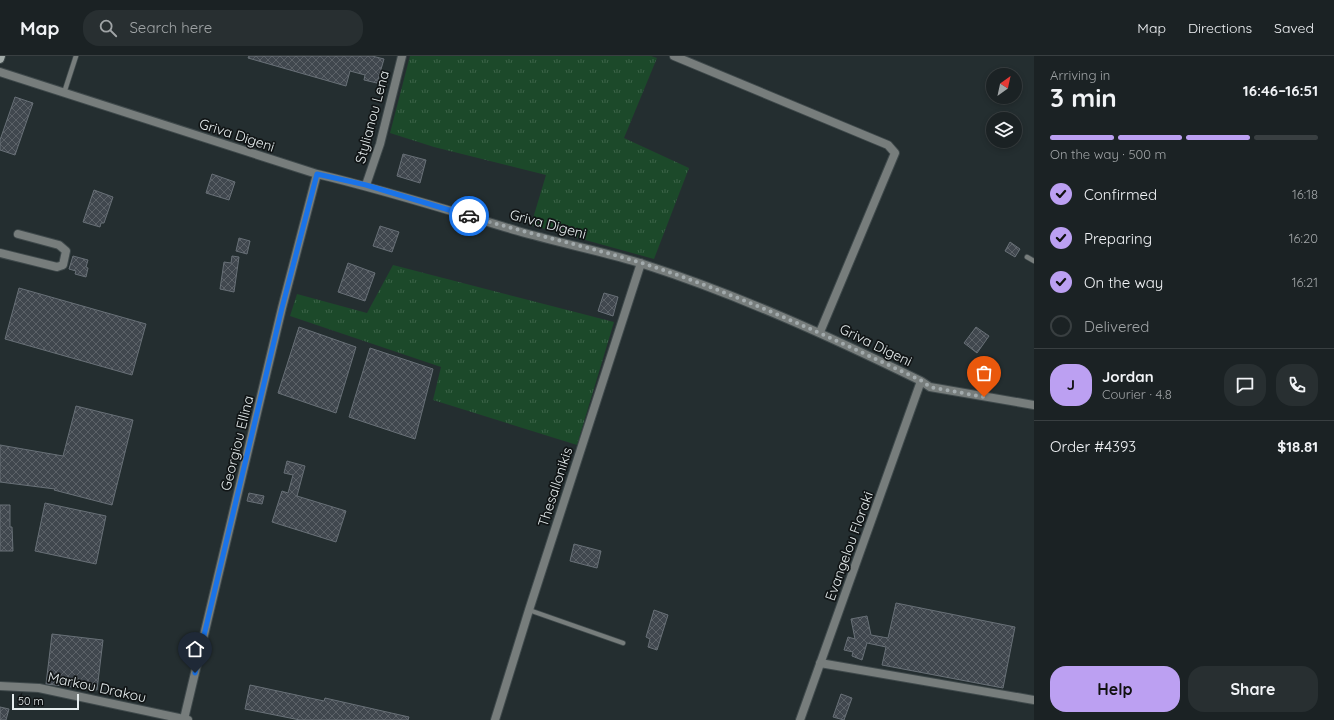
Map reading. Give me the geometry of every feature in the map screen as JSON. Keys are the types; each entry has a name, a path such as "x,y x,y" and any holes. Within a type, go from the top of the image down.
{"street":[{"name":"Stylianou Lena","path":"366,185 380,144 402,56"},
{"path":"674,56 888,145 895,153 820,332"},
{"name":"Griva Digeni","path":"0,72 317,174 366,185 521,231 641,263 716,290 820,332 922,381 930,387 1034,405"},
{"name":"Georgiou Ellina","path":"186,719 282,308 317,174"},
{"path":"0,253 58,267 63,265 66,251 59,245 18,234"},
{"name":"Thesallonikis","path":"495,720 641,263"},
{"name":"Evangelou Floraki","path":"802,720 820,663 922,381"},
{"path":"820,663 1034,700"},
{"name":"Markou Drakou","path":"0,686 39,688 186,719"}],"lane":[{"path":"64,93 76,56"},
{"path":"1027,257 1034,260"},
{"path":"529,610 623,643"}],"green space":[{"path":"410,56 651,56 657,58 624,138 689,168 654,259 531,225 546,175 434,147 390,133"},
{"path":"393,265 614,322 577,445 433,400 441,367 290,316 297,294 367,313"}],"building":[{"path":"249,56 372,56 384,59 377,83 364,80 365,75 350,71 346,86 248,58"},
{"path":"15,97 33,103 15,155 0,150 0,140"},
{"path":"403,154 426,160 420,183 397,176"},
{"path":"212,174 235,182 229,200 206,193"},
{"path":"94,190 113,197 104,223 101,223 100,227 83,222"},
{"path":"380,226 399,232 392,252 373,246"},
{"path":"239,238 250,241 247,254 236,251"},
{"path":"1010,242 1020,249 1015,257 1005,251"},
{"path":"73,256 88,260 86,277 75,274 76,271 69,269"},
{"path":"232,256 239,257 234,292 220,289 224,262 231,263"},
{"path":"348,263 375,273 365,301 338,292"},
{"path":"19,288 146,324 132,375 5,339"},
{"path":"604,293 618,297 613,316 598,311"},
{"path":"299,327 356,347 336,413 278,393"},
{"path":"976,327 989,336 977,353 964,343"},
{"path":"370,348 433,369 415,439 349,417"},
{"path":"76,406 133,420 112,505 54,490 55,489 0,482 0,445 63,456"},
{"path":"287,461 305,466 297,496 346,511 336,542 272,522 282,491 288,493 293,475 284,473"},
{"path":"249,493 264,496 262,504 247,501"},
{"path":"45,503 106,516 96,564 35,551"},
{"path":"0,505 10,505 10,527 12,527 13,551 0,551"},
{"path":"574,544 601,551 597,568 570,561"},
{"path":"896,603 1015,627 1003,688 882,665 886,647 867,643 862,660 852,656 853,652 844,650 848,637 855,639 851,619 867,616 871,635 888,638"},
{"path":"654,610 668,615 657,650 648,647 650,639 646,637"},
{"path":"52,634 103,640 97,690 46,684"},
{"path":"250,685 324,701 325,698 409,717 408,720 300,720 245,709"},
{"path":"841,694 852,698 844,720 833,717"},
{"path":"0,707 9,709 6,720 0,720"}],"way so far":[{"path":"469,216 641,263 716,290 820,332 922,381 930,387 984,397"}],"route":[{"path":"195,673 282,308 317,174 366,185 469,216"}]}
